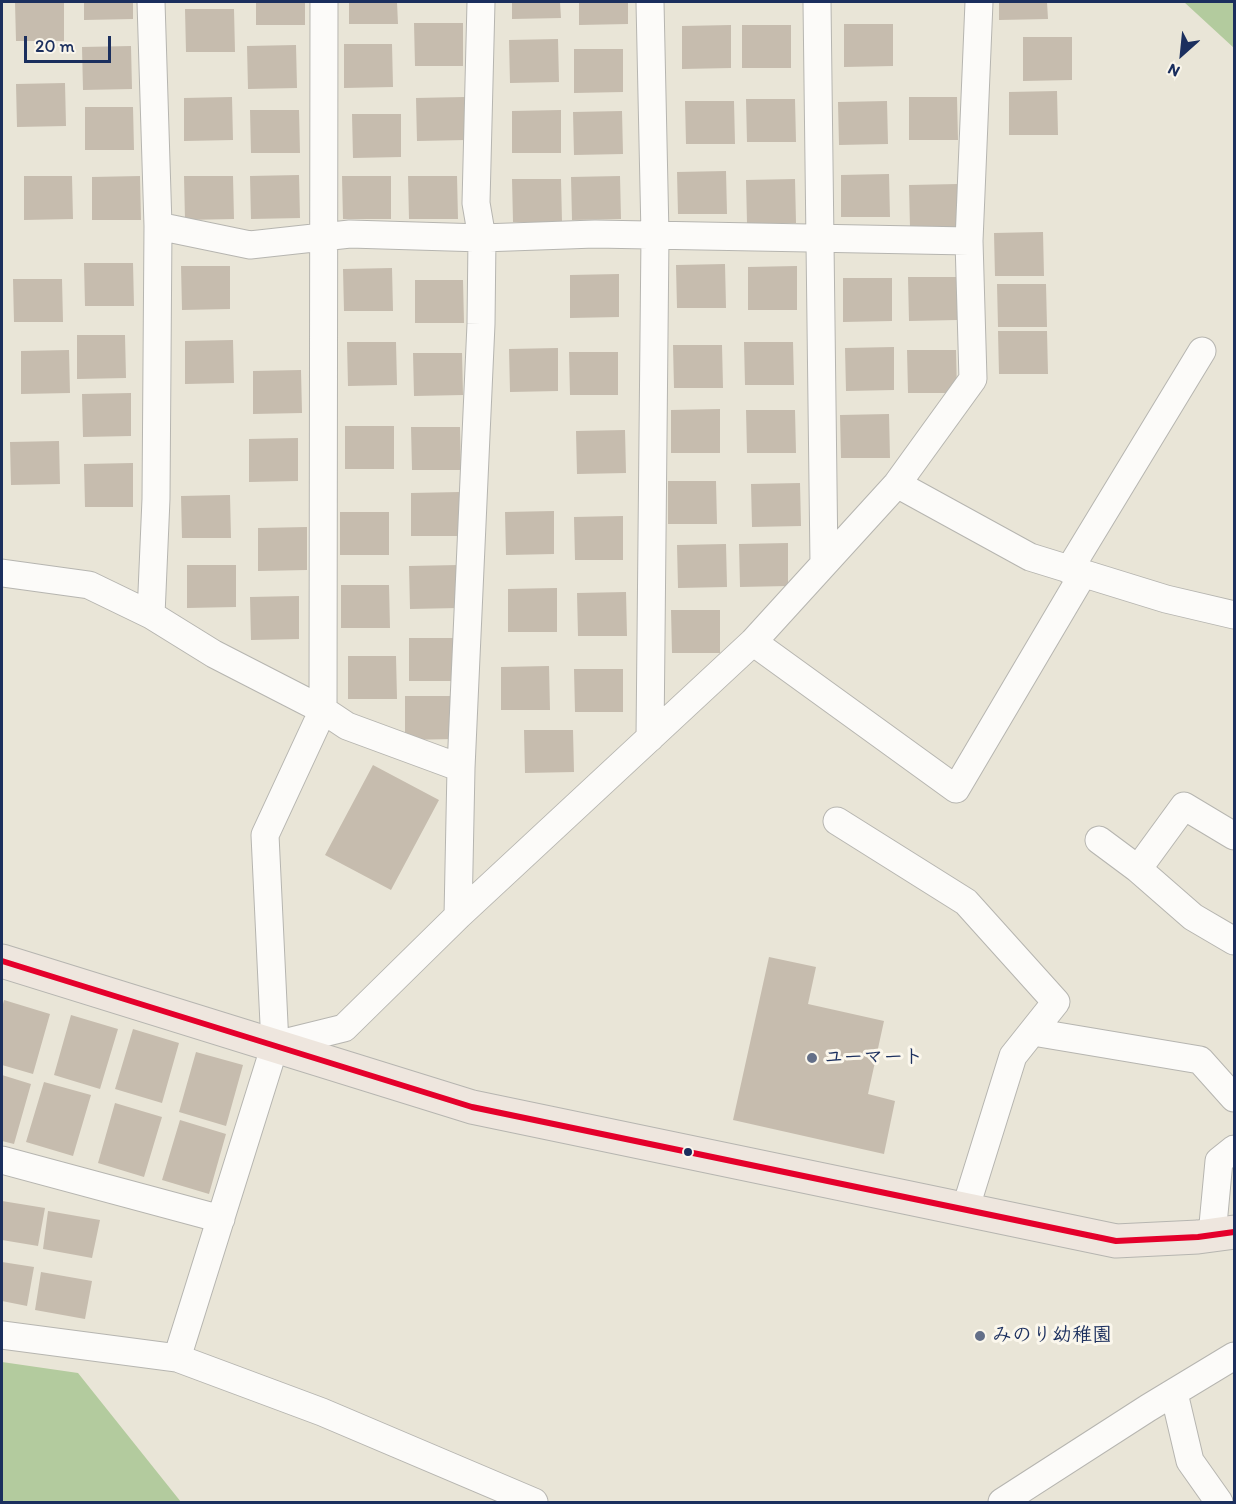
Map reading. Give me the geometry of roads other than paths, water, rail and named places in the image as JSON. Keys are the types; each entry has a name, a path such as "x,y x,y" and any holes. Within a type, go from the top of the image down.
{"main road":[{"path":"2,961 472,1107 1116,1241 1223,1233"}],"street":[{"path":"151,615 156,499 158,226 152,2"},
{"path":"177,1359 275,1044 265,835 324,710 324,2"},
{"path":"458,916 461,768 480,336 482,238 476,203 481,2"},
{"path":"650,738 655,235 651,2"},
{"path":"817,2 824,564"},
{"path":"275,1044 344,1028 458,916 753,642 897,484 973,379 969,241 979,2"},
{"path":"158,226 250,245 350,234 482,238 595,234 969,241"},
{"path":"753,642 956,789 1202,351"},
{"path":"897,484 1030,557 1166,599 1234,615"},
{"path":"2,573 89,585 151,615 214,654 324,710 347,726 461,768"},
{"path":"1138,869 1184,806 1234,836"},
{"path":"837,821 966,902 1056,1002 1013,1056 965,1209"},
{"path":"1099,840 1138,869 1193,917 1234,941"},
{"path":"1033,1032 1200,1060 1234,1098"},
{"path":"1223,1233 1219,1161 1234,1149"},
{"path":"2,1160 221,1219"},
{"path":"2,1335 177,1359 322,1412 534,1503"},
{"path":"1002,1503 1234,1356"},
{"path":"1174,1392 1191,1461 1206,1496"}],"place":[{"name":"ユーマート","path":"812,1058"},
{"name":"みのり幼稚園","path":"980,1336"}]}
